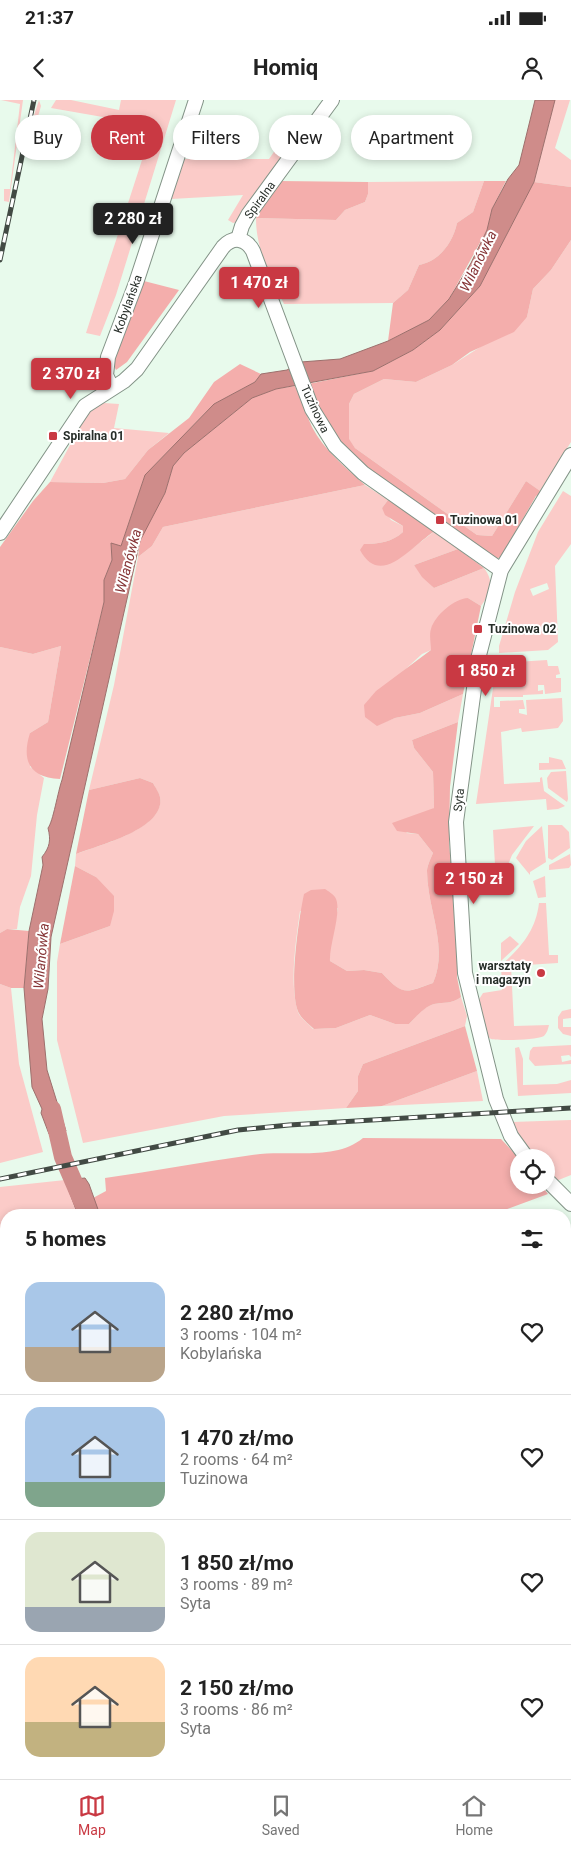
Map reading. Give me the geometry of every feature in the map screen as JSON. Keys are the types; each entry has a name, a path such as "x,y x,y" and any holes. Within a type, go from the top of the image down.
{"street":[{"name":"Kobylańska","path":"112,388 106,375 108,357 136,283 196,100"},
{"name":"Spiralna","path":"238,239 248,215 332,100"},
{"path":"0,533 35,484 79,413 92,400 137,369 223,247 230,241 238,239"},
{"name":"Tuzinowa","path":"238,239 245,241 253,251 305,390 322,428 336,446 356,467 501,570"},
{"name":"Syta","path":"520,1149 511,1136 500,1112 469,990 463,954 456,844 458,799 475,675 501,570 571,455"},
{"path":"555,1188 571,1204"}],"shaded area":[{"path":"1,100 23,100 21,115 19,115 20,104"},
{"path":"39,100 41,106 38,115 34,115"},
{"path":"56,100 71,100 119,110 121,100 176,100 163,142 163,115 91,115 51,108"},
{"path":"555,100 570,100 555,148 571,160 571,187 534,182"},
{"path":"15,146 9,202 4,201 4,189 10,189"},
{"path":"142,160 158,160 116,295 100,336 86,333"},
{"path":"184,160 282,160 237,222 233,223 228,220 243,195 171,199"},
{"path":"279,181 368,182 368,194 365,202 345,210 336,220 256,218"},
{"path":"484,181 473,212 457,223 449,244 439,255 419,265 408,290 393,303 284,304 261,252 256,218 336,220 345,210 365,202 368,194 368,182"},
{"path":"484,181 506,181 492,209 487,230 449,299 429,320 388,341 393,303 408,290 419,265 439,255 449,244 457,223 473,212"},
{"path":"534,182 571,187 571,240 551,270 533,289 527,317 514,332 470,352 452,365 416,382 384,379 354,394 349,404 349,439 355,448 477,535 492,536 526,481 543,493 536,496 501,557 495,559 366,468 340,446 323,421 308,384 373,371 413,350 440,330 480,286"},
{"path":"571,240 571,442 540,491 526,481 492,536 477,535 355,448 349,440 349,404 354,394 384,379 416,382 452,365 527,317 533,289 551,270"},
{"path":"144,281 179,290 127,362 116,370 114,366 115,359"},
{"path":"240,364 261,374 255,382 214,404 145,475 121,546 111,544 112,560 104,580 104,602 60,779 41,775 30,766 27,743 30,733 48,722 61,646 33,654 0,647 0,547 33,501 50,482 103,483 125,479 148,450 189,418 214,382"},
{"path":"295,386 317,435 336,458 365,485 163,527 152,546 138,557 140,541 146,525 165,493 173,466 184,453 252,398 276,389"},
{"path":"104,403 119,404 114,428 169,433 148,450 125,479 103,483 50,482 88,412"},
{"path":"365,485 388,500 382,508 391,520 403,526 403,532 385,542 364,544 401,557 435,531 458,549 414,565 434,588 484,568 489,578 490,587 487,597 481,606 468,598 431,629 431,650 422,654 397,677 377,725 395,718 420,713 463,694 458,722 412,740 414,748 433,772 434,808 406,833 418,834 433,853 427,871 439,955 433,983 416,989 404,990 395,986 382,973 364,970 347,971 330,961 329,949 338,908 300,911 294,962 295,1001 299,1014 313,1029 336,1028 370,1015 395,1024 409,1024 426,1007 451,1002 461,997 467,1016 465,1026 363,1064 358,1076 358,1091 346,1108 224,1116 83,1143 57,1040 57,962 60,944 110,926 96,877 75,866 76,854 142,827 159,808 160,797 153,783 140,778 89,790 114,685 138,557 152,546 163,527"},
{"path":"563,491 571,496 571,544 555,566 558,642 548,650 499,653 499,646 515,592 538,532","holes":["547,583 549,589 533,596 530,589"]},
{"path":"388,500 435,531 397,560 387,565 377,565 368,561 360,550 364,544 385,542 403,532 403,526 385,515 382,508"},
{"path":"458,549 484,568 434,588 422,577 414,565"},
{"path":"468,598 481,606 463,694 420,713 395,718 377,726 365,717 364,705 376,691 431,650 430,631 436,618 457,601"},
{"path":"61,646 48,722 30,733 30,767 44,778 37,815 31,876 20,907 17,929 7,929 0,933 0,647 33,654"},
{"path":"547,660 548,666 558,666 560,674 556,675 556,678 561,678 561,692 545,694 544,685 538,685 538,691 543,690 543,694 523,695 523,697 494,697 494,707 500,707 500,701 523,700 525,709 519,709 519,713 527,715 526,700 562,698 563,721 558,728 522,732 521,728 501,732 504,784 540,782 542,777 544,791 565,806 547,810 546,799 476,804 496,668 501,668 500,663"},
{"path":"458,722 450,787 449,842 459,959 457,977 461,997 451,1002 430,1005 420,1012 409,1024 395,1024 370,1015 336,1028 314,1029 300,1015 296,1006 294,992 295,956 302,905 304,894 311,890 325,889 334,896 337,903 337,918 330,961 347,971 364,970 382,973 400,989 416,989 433,983 439,955 427,871 433,853 418,834 397,831 392,823 434,808 433,772 414,748 412,740"},
{"path":"549,757 562,760 566,769 539,770 539,763 549,763"},
{"path":"566,771 567,802 548,788 547,778 551,772"},
{"path":"140,778 153,783 160,797 159,808 153,818 129,834 76,854 89,790"},
{"path":"548,825 562,825 569,832 570,848 552,860 548,858"},
{"path":"534,826 512,855 501,882 496,882 493,830"},
{"path":"542,826 546,862 530,872 530,875 516,858 526,841"},
{"path":"570,854 571,865 569,868 549,870 549,865"},
{"path":"75,866 96,877 114,896 114,911 110,926 60,944"},
{"path":"545,876 546,897 538,898 533,881"},
{"path":"539,903 546,903 549,955 558,955 558,963 511,966 514,1026 549,1025 548,1029 544,1036 534,1038 491,1039 488,1037 478,1001 483,993 502,990 501,965 521,945 531,930 535,922"},
{"path":"7,929 29,931 24,988 11,988 0,984 0,933"},
{"path":"510,936 519,944 501,961 501,943"},
{"path":"0,984 11,988 19,1064 43,1152 0,1163"},
{"path":"571,1009 571,1018 563,1019 563,1027 571,1027 571,1036 563,1034 558,1028 558,1017 562,1011"},
{"path":"465,1026 477,1071 382,1106 346,1108 358,1091 358,1076 363,1064"},
{"path":"571,1045 571,1057 569,1055 561,1056 562,1062 571,1060 571,1064 535,1066 529,1059 530,1051 533,1047"},
{"path":"519,1047 523,1059 523,1085 557,1084 571,1080 571,1093 518,1096 515,1048"},
{"path":"477,1071 483,1101 382,1106"},
{"path":"571,1120 571,1175 556,1181 555,1149 529,1149 522,1141 512,1122"},
{"path":"363,1138 501,1139 510,1149 510,1194 548,1194 507,1209 98,1209 93,1198 106,1191 105,1178 252,1155 338,1150"},
{"path":"65,1180 76,1209 0,1209 0,1187"}],"water":[{"path":"535,100 555,100 534,182 480,286 440,330 413,350 373,371 276,389 252,398 184,453 173,466 165,493 140,541 51,937 48,989 42,1019 47,1070 66,1131 49,1134 41,1113 42,1109 32,1087 24,988 29,931 43,865 42,857 49,843 48,828 52,820 62,780 104,602 104,580 112,560 111,543 121,546 145,475 214,404 255,382 261,374 287,370 301,362 340,359 388,341 429,320 449,299 471,263 487,230 492,209 508,179 519,165"},
{"path":"85,1178 98,1209 76,1209 65,1180"}],"waterway":[{"name":"Wilanówka","path":"52,1109 63,1157 85,1209"}],"railway":[{"path":"0,260 34,100"},
{"path":"0,1179 238,1130 289,1125 571,1108"}],"place":[{"name":"Spiralna 01","path":"53,436"},
{"name":"Tuzinowa 01","path":"440,520"},
{"name":"Tuzinowa 02","path":"478,629"},
{"name":"warsztaty i magazyn","path":"541,973"}]}
